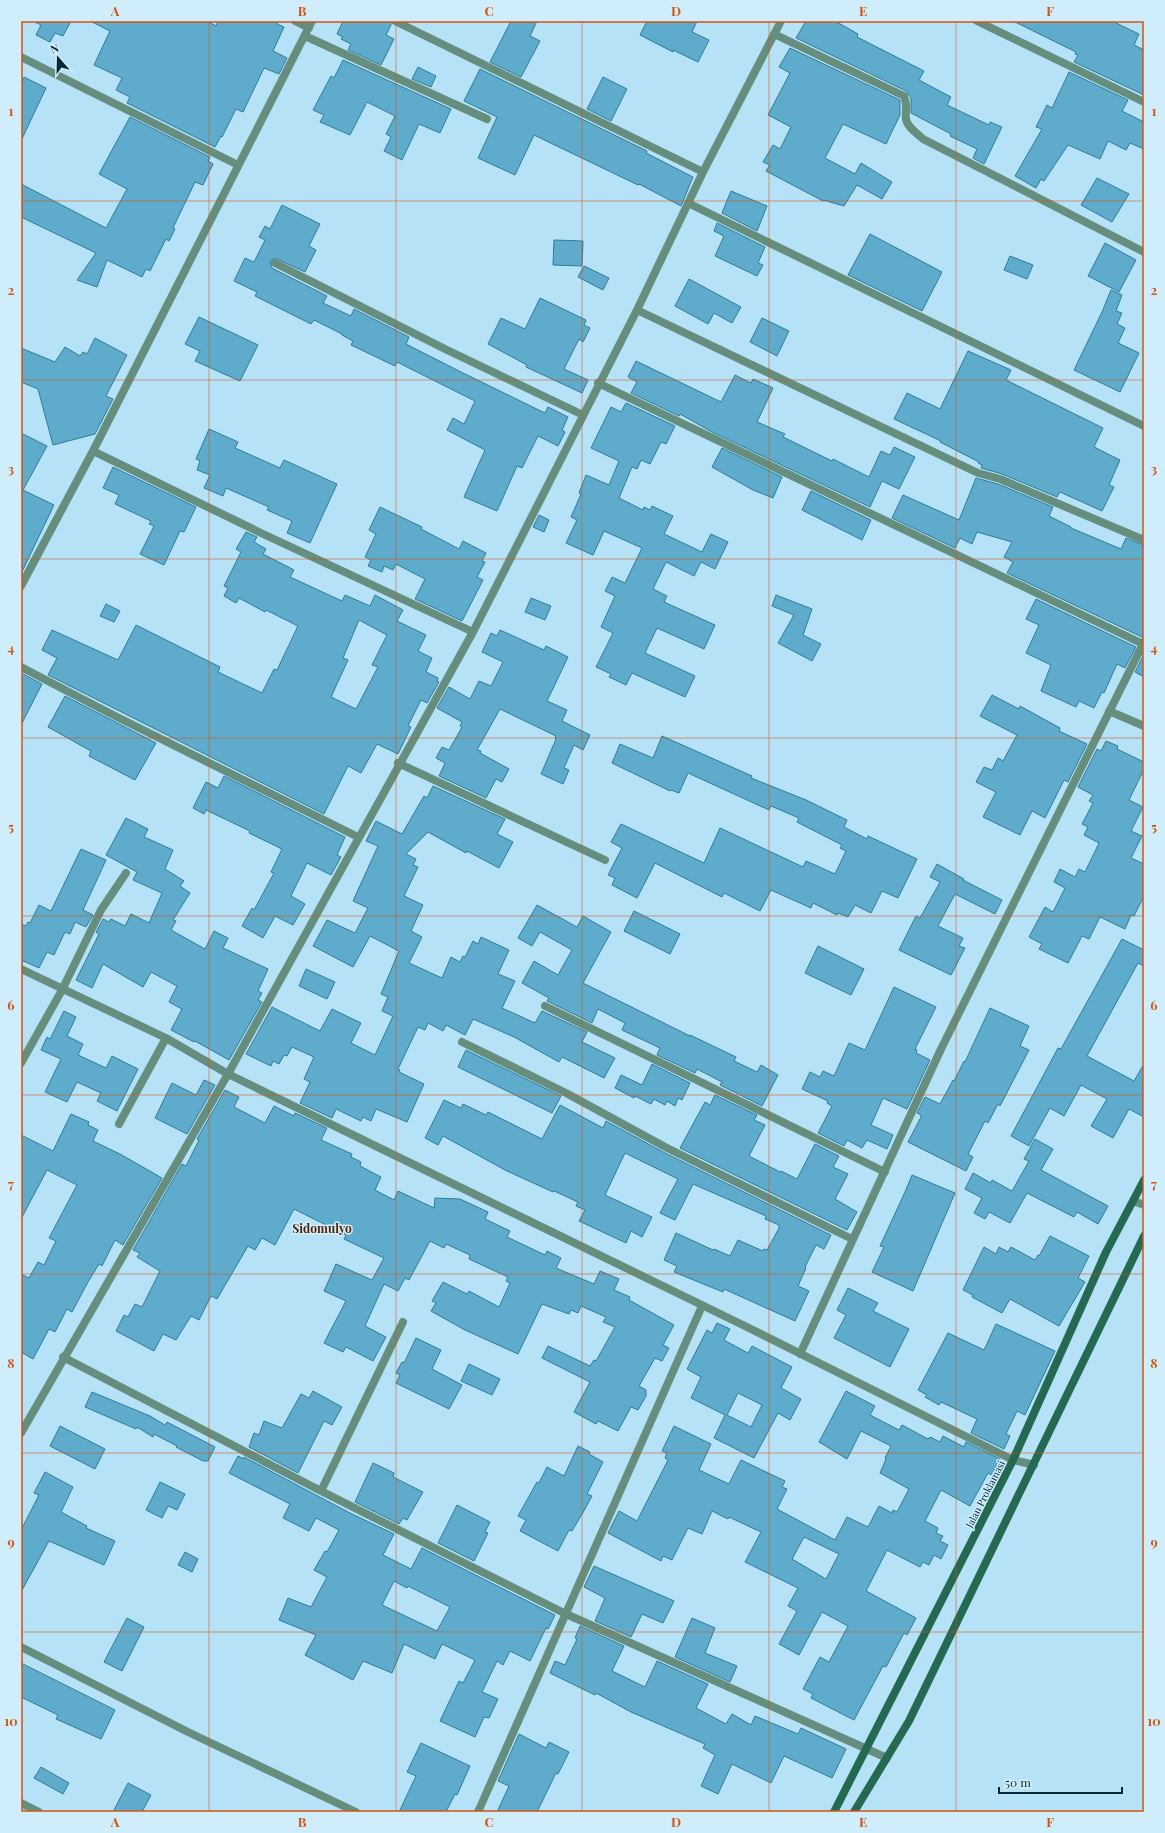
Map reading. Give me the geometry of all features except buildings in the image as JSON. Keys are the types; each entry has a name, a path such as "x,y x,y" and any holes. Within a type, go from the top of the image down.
{"street":[{"path":"21,586 93,451 238,165 308,38 311,24 295,21"},
{"path":"395,21 703,172"},
{"path":"21,1434 63,1357 228,1074 506,569 598,383 637,310 703,172 781,21"},
{"path":"977,21 1144,102"},
{"path":"774,34 904,96 907,103 906,120 923,139 1144,252"},
{"path":"308,38 487,119"},
{"path":"21,57 238,165"},
{"path":"688,203 1144,426"},
{"path":"275,262 447,350 583,415"},
{"path":"637,310 978,474 1000,479 1144,540"},
{"path":"598,383 1144,643 941,1049 800,1354"},
{"path":"93,451 261,533 472,632"},
{"path":"21,667 115,716 358,837"},
{"path":"1109,711 1144,726"},
{"path":"398,763 606,860"},
{"path":"21,1063 62,990 101,910 126,873"},
{"path":"21,969 62,990 166,1038 228,1074 1013,1460 1034,1465"},
{"path":"545,1006 884,1172"},
{"path":"119,1124 166,1038"},
{"path":"462,1042 566,1092 668,1148 852,1239"},
{"name":"Jalan Proklamasi","path":"834,1812 1013,1460 1106,1252 1144,1180"},
{"path":"1133,1201 1144,1205"},
{"path":"854,1812 908,1721 1034,1465 1144,1236"},
{"path":"478,1812 702,1306"},
{"path":"321,1491 403,1322"},
{"path":"63,1357 321,1491 566,1614 887,1758"},
{"path":"21,1646 190,1733 356,1812"},
{"path":"21,1803 39,1812"}],"district":[{"name":"Sidomulyo","path":"322,1229"}]}
